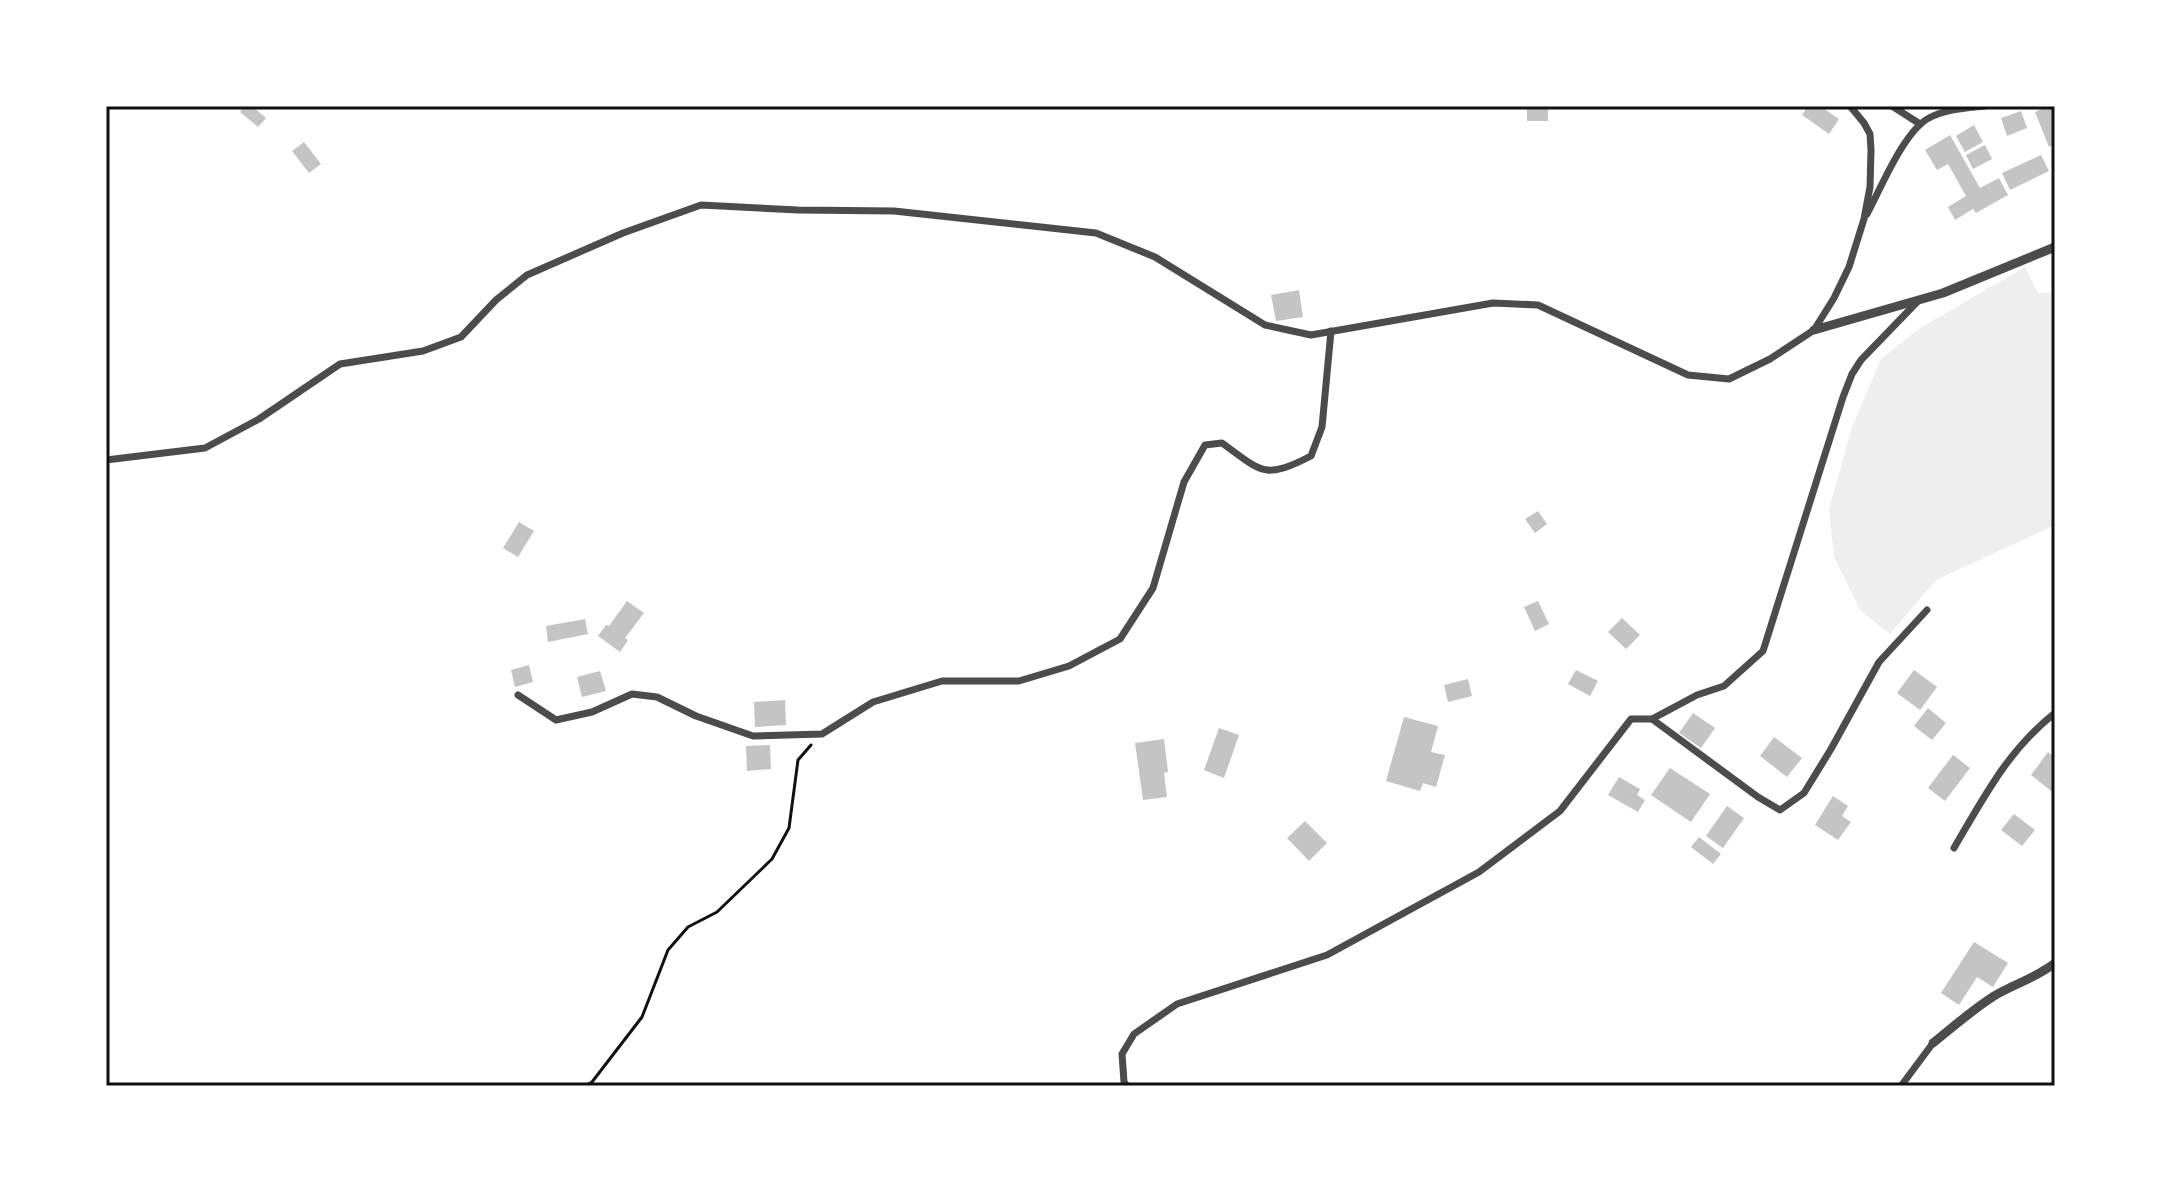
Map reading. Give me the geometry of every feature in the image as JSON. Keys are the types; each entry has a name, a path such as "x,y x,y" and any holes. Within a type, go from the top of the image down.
{"street":[{"path":"1814,330 1849,267 1870,187 1870,134 1850,106"},
{"path":"1892,106 1920,124"},
{"path":"1864,219 1905,142 1920,124 1943,112 1985,106"},
{"path":"106,460 205,448 259,419 340,364 423,351 461,337 496,300 527,275 623,233 701,205 894,211 1096,233 1155,257 1265,325 1311,335 1493,303 1538,305 1688,375 1729,379 1770,359 1814,330 1969,284 2055,247"},
{"path":"1127,1086 1122,1054 1134,1034 1177,1004 1327,955 1479,872 1560,811 1631,719 1652,719 1697,695 1724,686 1763,651 1852,374 1878,342 1919,301"},
{"path":"518,695 556,720 592,712 632,694 657,697 696,716 753,736 822,734 873,702 942,681 1019,681 1069,666 1120,639 1153,588 1184,482 1205,445 1222,443 1259,470 1284,470 1311,456 1322,427 1331,331"},
{"path":"1652,719 1780,810 1804,793 1879,662 1927,610"},
{"path":"1954,848 2004,764 2037,727 2055,713"},
{"path":"1901,1086 1933,1043 1963,1018 1993,997 2055,963"}],"path":[{"path":"585,1086 592,1082 642,1017 668,950 688,927 717,912 772,859 789,828 798,760 822,734"}],"shaded area":[{"path":"2025,267 2038,293 2055,292 2055,525 1936,580 1890,634 1860,610 1834,557 1829,509 1852,427 1881,359 1920,328"}],"building":[{"path":"245,106 252,106 266,118 258,127 240,112"},
{"path":"1527,106 1548,106 1548,121 1527,121"},
{"path":"1808,106 1820,106 1839,119 1829,134 1802,115"},
{"path":"2053,106 2055,112 2055,144 2049,147 2035,112"},
{"path":"2021,111 2027,128 2007,136 2001,118"},
{"path":"1974,125 1983,142 1965,152 1956,136"},
{"path":"1950,135 1980,188 1999,178 2008,195 1976,213 1973,209 1955,220 1948,207 1966,196 1948,164 1937,170 1925,150"},
{"path":"304,142 321,164 309,173 292,151"},
{"path":"1985,145 1992,159 1973,169 1966,155"},
{"path":"2041,155 2049,171 2010,190 2002,173"},
{"path":"1299,290 1303,317 1276,321 1271,295"},
{"path":"1538,511 1547,524 1535,533 1525,519"},
{"path":"519,522 534,531 518,557 503,548"},
{"path":"627,601 644,613 625,638 628,640 620,652 598,636"},
{"path":"1538,601 1549,624 1535,631 1524,607"},
{"path":"1622,618 1640,635 1626,649 1608,632"},
{"path":"585,619 588,634 548,642 546,626"},
{"path":"529,665 533,682 515,687 511,670"},
{"path":"1576,670 1598,681 1590,696 1568,684"},
{"path":"1914,670 1937,687 1920,710 1897,693"},
{"path":"600,671 606,691 582,697 577,677"},
{"path":"1468,679 1472,696 1448,702 1444,685"},
{"path":"785,700 786,725 755,727 754,702"},
{"path":"1928,708 1946,723 1932,740 1914,726"},
{"path":"1693,713 1715,728 1701,748 1679,733"},
{"path":"1404,717 1438,726 1431,752 1445,755 1436,787 1423,783 1420,791 1386,781"},
{"path":"1219,728 1239,735 1224,778 1204,770"},
{"path":"1774,737 1802,758 1787,777 1760,756"},
{"path":"1164,739 1167,797 1143,800 1135,743"},
{"path":"770,745 771,769 747,771 746,746"},
{"path":"2048,752 2055,758 2055,794 2031,775"},
{"path":"1953,755 1970,768 1945,801 1928,788"},
{"path":"1670,768 1710,794 1691,822 1651,795"},
{"path":"1619,777 1640,789 1637,795 1645,800 1638,812 1608,795"},
{"path":"1833,796 1848,806 1842,816 1851,822 1838,840 1815,825"},
{"path":"1727,806 1744,818 1723,848 1706,836"},
{"path":"2014,814 2035,830 2022,846 2001,830"},
{"path":"1305,821 1327,843 1309,861 1287,838"},
{"path":"1699,837 1721,854 1713,864 1691,847"},
{"path":"1974,942 2008,963 1993,987 1977,977 1959,1005 1941,993"}]}
